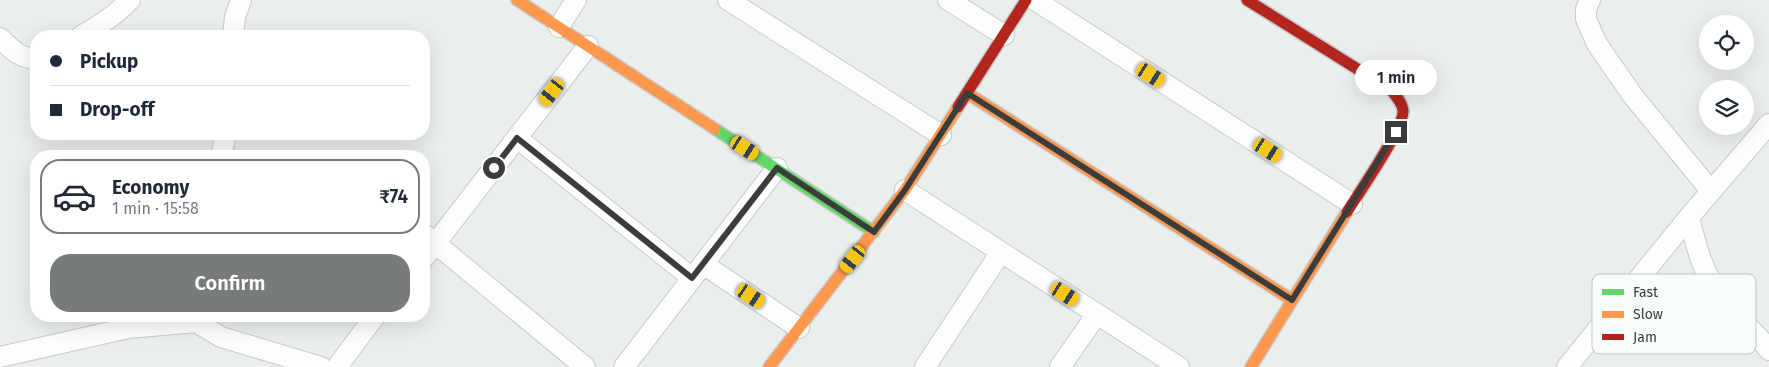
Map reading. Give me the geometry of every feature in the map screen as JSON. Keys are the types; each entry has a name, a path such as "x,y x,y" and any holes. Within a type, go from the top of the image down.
{"street":[{"path":"94,30 122,9 130,0"},
{"path":"234,30 235,17 241,0"},
{"path":"517,0 874,232"},
{"path":"559,27 576,0"},
{"path":"728,0 941,135"},
{"path":"948,0 1004,35"},
{"path":"769,367 905,190 1026,0"},
{"path":"1035,0 1352,204"},
{"path":"1247,0 1391,90 1401,102 1404,110 1402,120 1396,132 1251,367"},
{"path":"1590,0 1586,9 1586,19 1597,44 1633,96 1711,191"},
{"path":"0,38 20,55 30,58"},
{"path":"430,243 517,138 588,46"},
{"path":"967,93 1292,300"},
{"path":"1643,274 1769,124"},
{"path":"517,138 698,271 800,328"},
{"path":"624,367 777,168"},
{"path":"905,190 1179,367"},
{"path":"1689,217 1698,254 1707,274"},
{"path":"430,247 585,367"},
{"path":"925,367 1001,252"},
{"path":"1060,367 1097,314"},
{"path":"0,357 128,328 173,322"},
{"path":"200,322 221,337 321,367"},
{"path":"337,367 371,322"},
{"path":"1567,367 1592,336"},
{"path":"1756,336 1769,350"}],"traffic: fast":[{"path":"715,129 874,232"}],"traffic: slow":[{"path":"517,0 715,129"},
{"path":"967,93 1292,300"},
{"path":"769,367 905,190 958,107"},
{"path":"1251,367 1347,212"}],"traffic: jam":[{"path":"958,107 1026,0"},
{"path":"1247,0 1391,90 1401,104 1403,110 1402,119 1397,131 1347,212"}],"route":[{"path":"494,168 517,138 692,278 777,168 874,232 905,190 967,93 1292,300 1396,132"}]}
